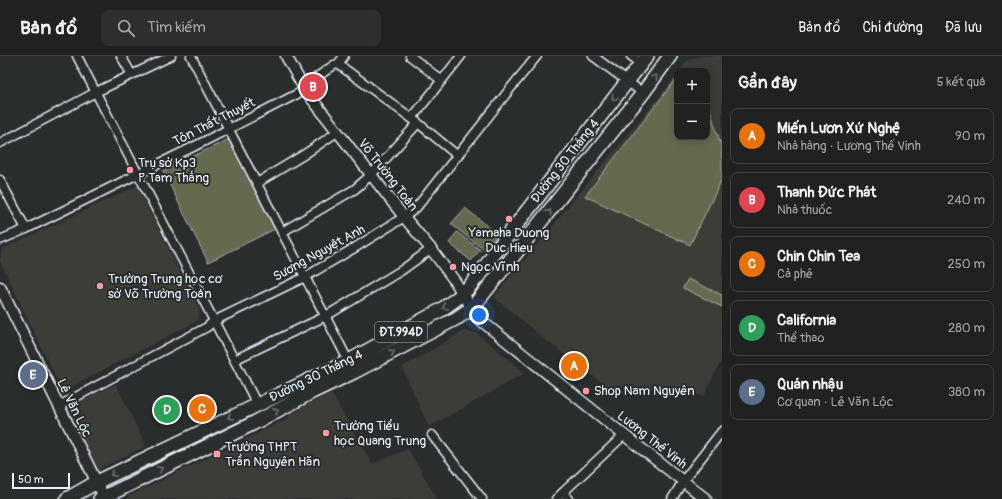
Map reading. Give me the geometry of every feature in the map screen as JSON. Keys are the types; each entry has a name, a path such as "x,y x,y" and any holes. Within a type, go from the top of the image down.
{"main road":[{"name":"Đường 30 Tháng 4","path":"67,499 97,482 257,404 352,366 458,318 472,308 643,93 670,56"},
{"name":"Đường 30 Tháng 4","path":"102,498 252,424 312,392 441,310 463,294 480,274 499,247 627,81 640,58"},
{"path":"174,444 181,458"}],"street":[{"path":"77,56 257,404"},
{"path":"121,56 132,75"},
{"path":"0,143 96,92 171,56"},
{"path":"191,56 352,366"},
{"name":"Võ Trường Toản","path":"286,56 305,90 404,217 431,249 472,308"},
{"name":"Tôn Thất Thuyết","path":"0,240 26,229 138,174 305,90 310,82 334,65 338,64 344,56"},
{"path":"410,56 441,80"},
{"path":"282,232 345,196 371,174 415,121 441,80 461,56"},
{"name":"Sương Nguyệt Anh","path":"59,406 207,327 214,321 305,277 404,217 416,208 537,56"},
{"path":"593,56 643,93"},
{"path":"338,64 415,121 458,156"},
{"path":"257,183 306,154 337,132"},
{"path":"0,180 26,229"},
{"path":"234,360 326,316 402,270 431,249"},
{"name":"Lê Văn Lộc","path":"0,287 97,482 102,498"},
{"name":"Lương Thế Vinh","path":"472,308 479,319 706,499"},
{"path":"672,499 683,481 722,432"},
{"path":"432,435 482,499"},
{"path":"556,499 566,496 624,435"}],"shaded area":[{"path":"700,56 722,56 722,359 704,396 605,385 548,342 494,297 674,79 674,140 710,140 710,68 682,68 686,61"},
{"name":"Trường Trung học cơ sở Võ Trường Toản","path":"137,186 200,311 197,321 68,388 59,384 0,261 2,249"},
{"path":"464,331 477,333 525,373 429,427 402,367"},
{"path":"116,384 146,446 97,470 66,408"},
{"path":"331,393 372,464 408,449 437,499 123,499 289,418 288,414"}],"green space":[{"path":"674,82 674,140 710,140 710,110 722,148 722,179 690,245 585,196"},
{"path":"229,139 275,229 208,262 163,171"},
{"path":"465,208 498,234 485,251 451,224"},
{"path":"457,232 480,250 471,261 449,243"},
{"path":"688,279 722,295 722,307 683,288"}],"place":[{"name":"Thanh Đức Phát","path":"313,87"},
{"name":"Trụ sở Kp3 P. Tam Thắng","path":"130,170"},
{"name":"Yamaha Duong Duc Hieu","path":"509,219"},
{"name":"Ngọc Vĩnh","path":"453,267"},
{"name":"Trường Trung học cơ sở Võ Trường Toản","path":"100,286"},
{"name":"Miến Lươn Xứ Nghệ","path":"574,366"},
{"name":"Quán nhậu","path":"33,375"},
{"name":"Shop Nam Nguyên","path":"586,391"},
{"name":"Chin Chin Tea","path":"202,409"},
{"name":"California","path":"167,410"},
{"name":"Trường Tiểu học Quang Trung","path":"326,433"},
{"name":"Trường THPT Trần Nguyên Hãn","path":"217,454"}]}
